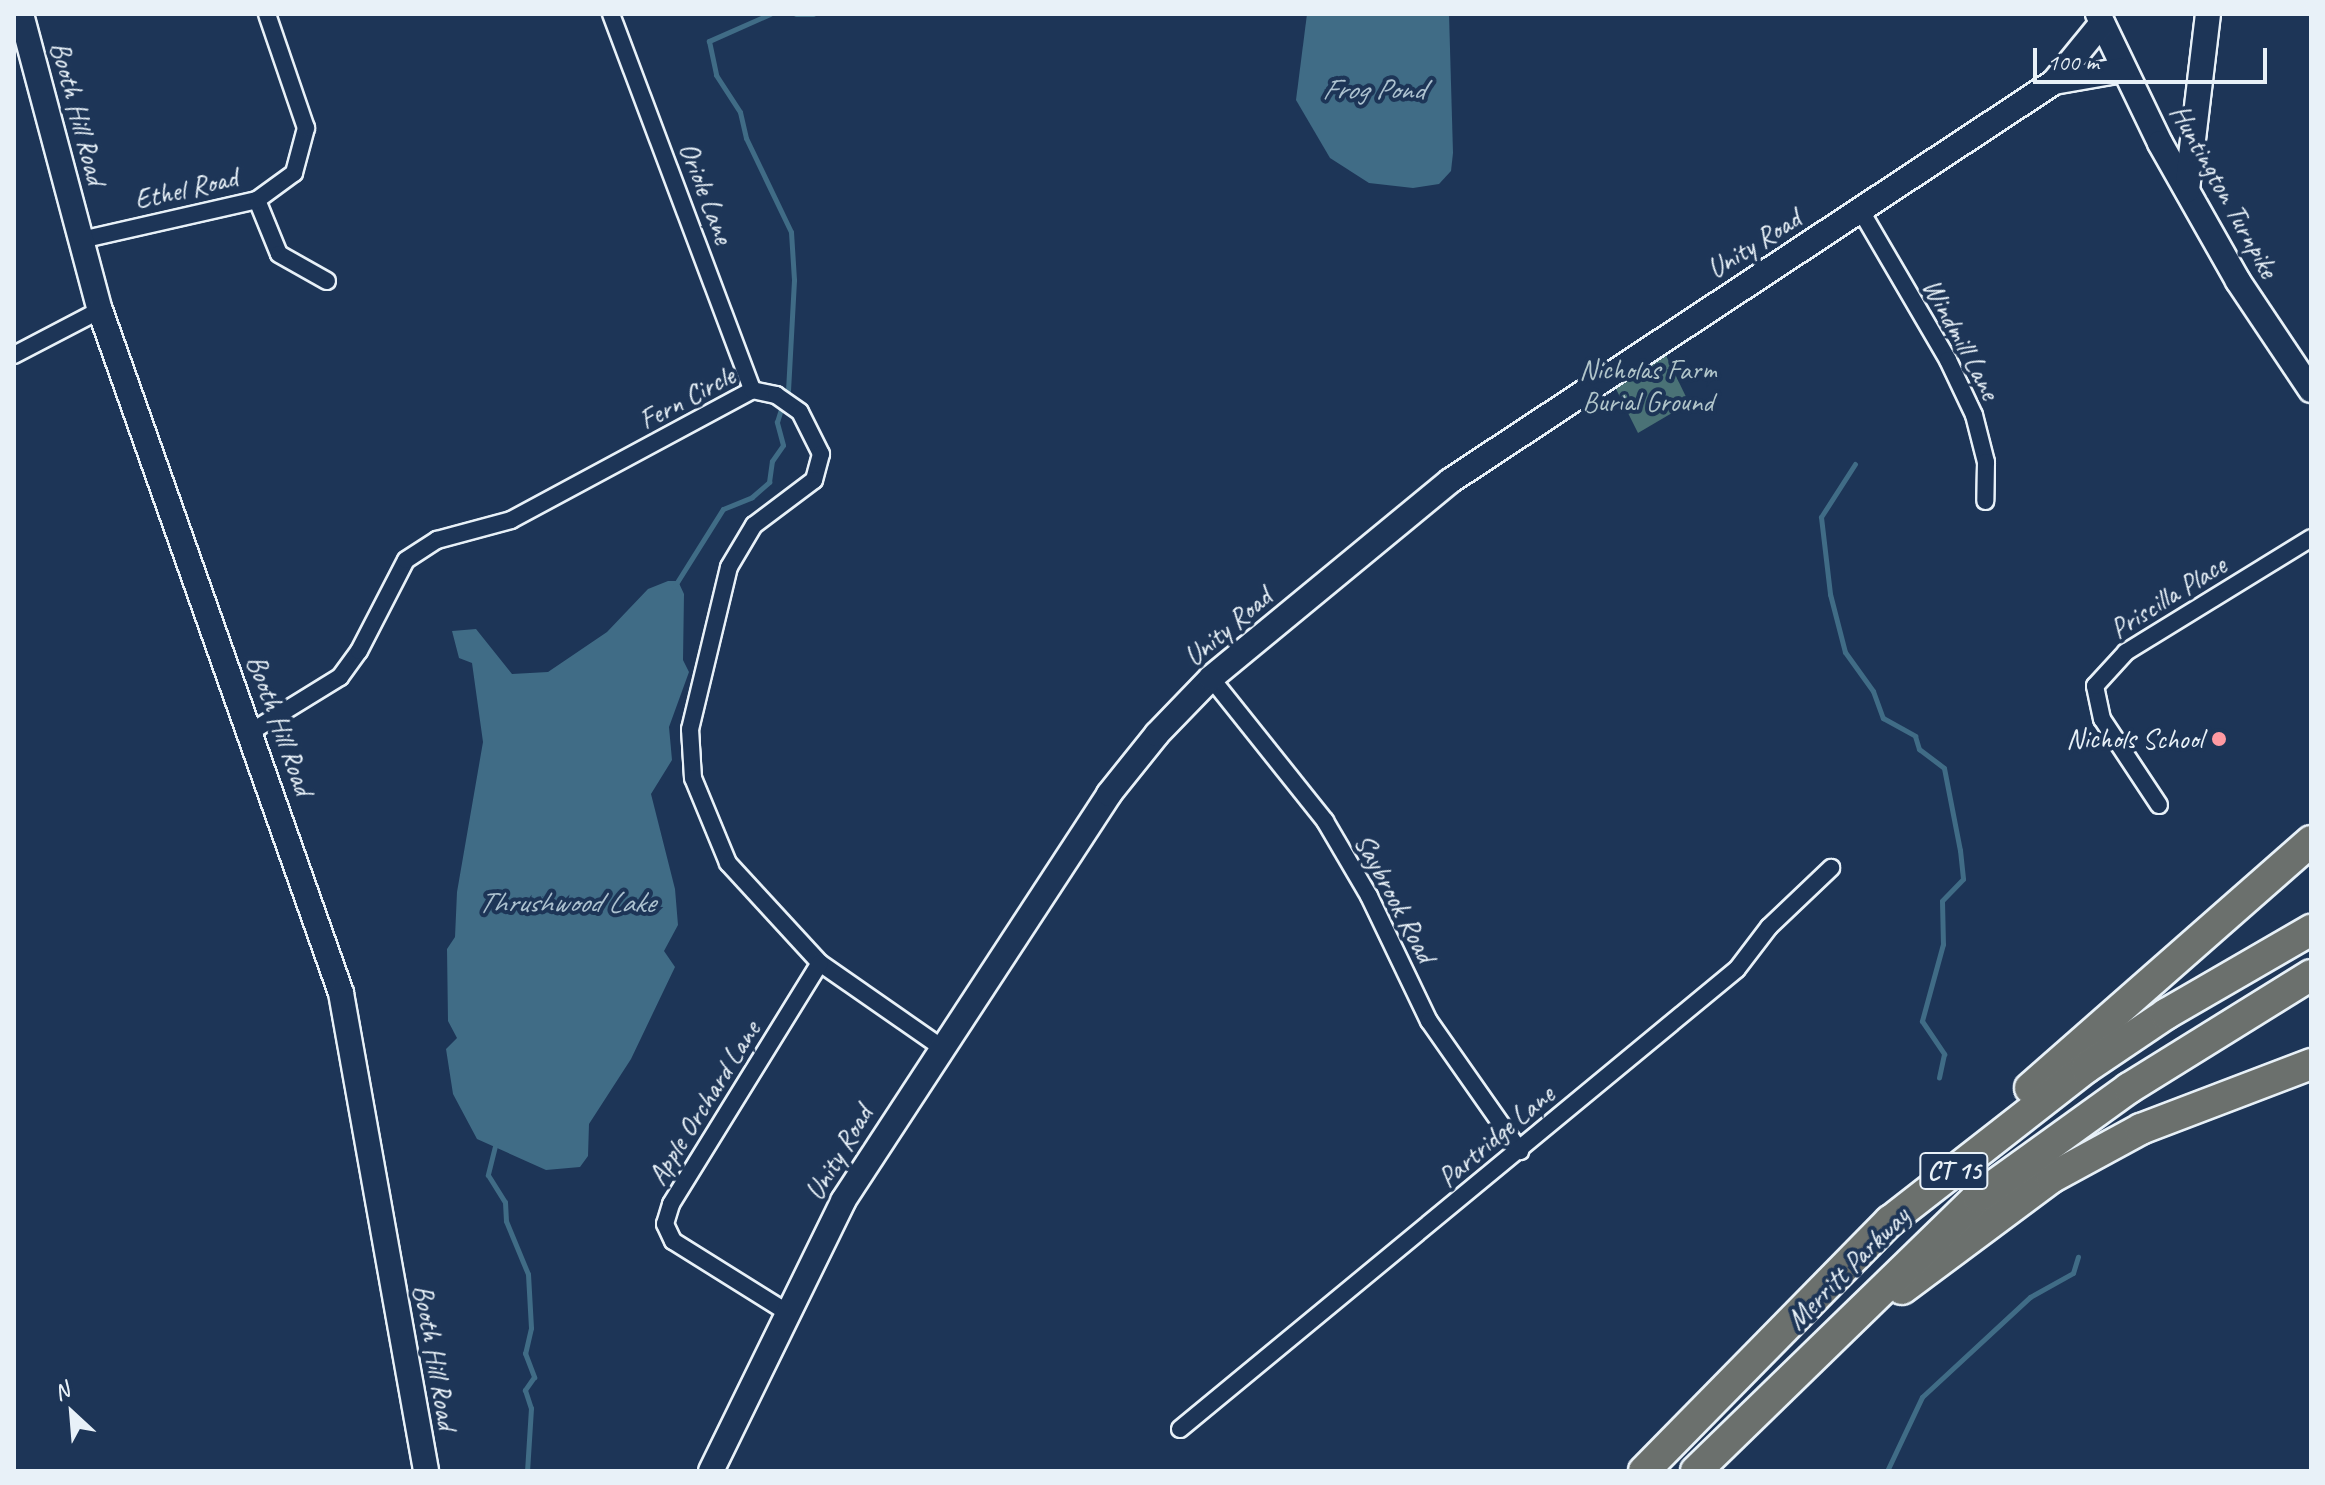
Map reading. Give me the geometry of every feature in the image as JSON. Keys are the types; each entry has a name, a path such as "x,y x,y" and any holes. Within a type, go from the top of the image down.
{"highway":[{"path":"1890,1221 1955,1155 2311,841"},
{"name":"Merritt Parkway","path":"1644,1471 1890,1221 2086,1068 2166,1014 2311,930"},
{"name":"Merritt Parkway","path":"1696,1471 1978,1197 2129,1088 2311,975"},
{"path":"1806,1364 2051,1178 2166,1118 2311,1064"}],"main road":[{"name":"Booth Hill Road","path":"21,14 100,310 341,993 426,1471"},
{"path":"2187,190 2208,14"},
{"name":"Huntington Turnpike","path":"2100,19 2123,70 2238,281 2311,390"},
{"name":"Unity Road","path":"711,1471 785,1311 843,1201 1109,794 1211,678 1450,481 2054,82 2100,19"},
{"name":"Unity Road","path":"2054,82 2123,70"}],"street":[{"path":"267,14 306,128 294,173 257,200 279,254 327,281"},
{"name":"Oriole Lane","path":"611,14 752,390"},
{"name":"Ethel Road","path":"81,240 257,200"},
{"name":"Windmill Lane","path":"1861,211 1948,360 1974,415 1986,462 1985,501"},
{"path":"14,355 100,310"},
{"name":"Fern Circle","path":"249,733 340,677 406,560 437,540 511,520 548,503 752,390 776,395 800,412 821,454 814,480 754,525 729,567 690,729 693,778 728,863 820,963 941,1047"},
{"name":"Priscilla Place","path":"2159,805 2102,719 2095,686 2126,652 2311,538"},
{"name":"Saybrook Road","path":"1211,678 1325,821 1369,896 1429,1021 1520,1151"},
{"name":"Partridge Lane","path":"1180,1429 1737,969 1769,927 1831,868"},
{"name":"Apple Orchard Lane","path":"785,1311 673,1241 665,1224 671,1204 820,963"}],"green space":[{"name":"Nicholas Farm Burial Ground","path":"1658,339 1689,403 1638,433 1607,371"}],"water":[{"name":"Frog Pond","path":"1307,14 1449,14 1453,153 1451,171 1439,184 1413,188 1369,183 1330,158 1296,100"},
{"name":"Thrushwood Lake","path":"668,581 678,581 684,594 683,660 689,672 669,727 672,760 651,794 675,889 678,925 664,951 675,967 631,1059 589,1124 588,1156 580,1167 546,1170 477,1139 453,1094 446,1049 457,1038 448,1021 447,949 455,937 457,892 483,742 472,663 459,658 452,631 476,629 512,674 548,672 607,632 648,589"}],"waterway":[{"path":"770,14 709,41 716,75 740,112 746,138 791,232 794,280 788,391"},
{"path":"796,14 813,14"},
{"path":"674,587 723,509 752,497 769,482 772,461 783,445 777,422 781,409"},
{"path":"1855,464 1821,517 1830,594 1845,652 1873,691 1883,718 1915,736 1919,749 1944,768 1960,850 1963,879 1942,901 1943,944 1922,1021 1944,1054 1939,1077"},
{"path":"496,1142 488,1175 505,1202 506,1221 528,1274 531,1328 525,1353 534,1377 525,1390 531,1408 527,1471"},
{"path":"1887,1471 1922,1397 2030,1297 2073,1273 2078,1257"}],"place":[{"name":"Nichols School","path":"2219,739"}]}
